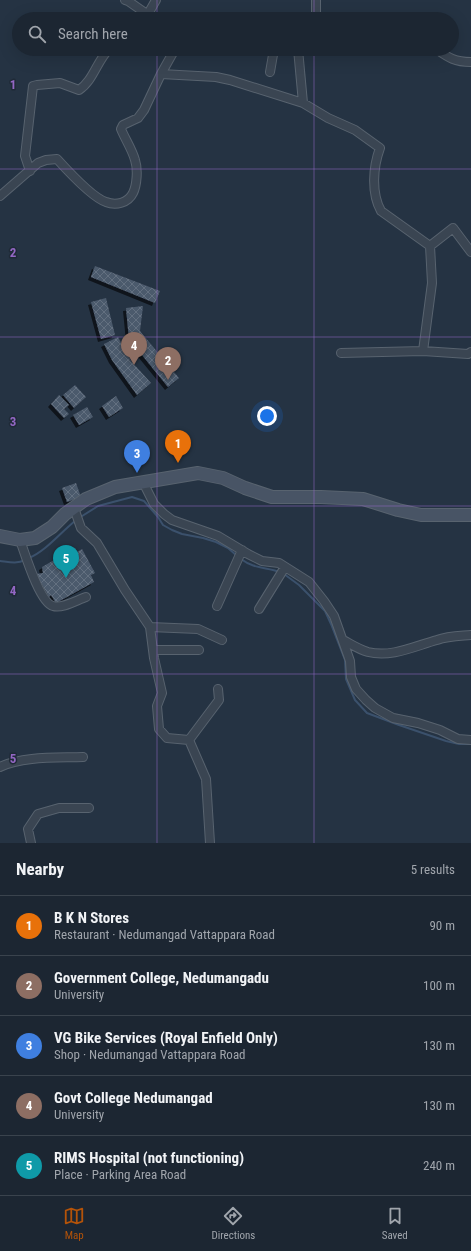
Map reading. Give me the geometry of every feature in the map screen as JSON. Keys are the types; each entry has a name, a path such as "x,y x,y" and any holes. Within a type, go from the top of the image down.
{"main road":[{"path":"0,536 20,540 35,538 52,527 86,499 115,487 198,473 223,478 245,488 272,497 362,499 421,515 471,515"}],"street":[{"path":"125,0 144,12"},
{"path":"152,12 156,0"},
{"path":"316,0 316,12"},
{"path":"30,171 25,156 33,86 60,83 79,90 85,86 103,56"},
{"path":"1,194 38,164 46,160 57,159 97,197 106,202 122,203 130,198 136,185 136,160 123,136 121,129 123,125 138,118 144,110 171,56"},
{"path":"270,72 273,56"},
{"path":"299,56 303,103"},
{"path":"446,56 459,62 471,62"},
{"path":"161,74 216,77 230,80 303,103 328,118 355,130 380,148 377,156 374,180 375,195 381,211 430,246"},
{"path":"430,246 453,228 471,252"},
{"path":"423,351 432,283 430,246"},
{"path":"341,353 423,351 468,354 471,352"},
{"path":"143,482 154,504 172,520 218,536 262,561 279,563 309,582 334,616 350,661 351,677 356,689 375,708 394,718 418,723 440,730 458,739 471,740"},
{"path":"74,508 81,528 97,543 150,628 162,693 157,706 159,729 167,738 190,740"},
{"path":"20,540 30,568 45,600 52,606 59,607 86,597"},
{"path":"217,606 242,550"},
{"path":"259,609 285,567"},
{"path":"150,628 198,629 222,640"},
{"path":"342,640 357,648 369,652 387,653 408,649 438,639 471,635"},
{"path":"153,650 199,650"},
{"path":"190,740 219,700 218,689"},
{"path":"190,740 206,779 210,843"},
{"path":"0,767 12,762 28,760 83,757"},
{"path":"31,843 28,829 38,814 59,808 89,808"}],"building":[{"path":"95,266 160,291 155,303 91,277"},
{"path":"106,298 115,335 101,339 91,302"},
{"path":"143,306 140,331 179,378 168,387 129,339 126,308"},
{"path":"118,337 131,361 151,383 137,395 112,360 104,344"},
{"path":"75,385 86,397 74,408 63,395"},
{"path":"59,395 69,405 64,409 69,414 64,418 51,404"},
{"path":"116,396 123,408 109,417 102,406"},
{"path":"87,407 93,417 79,425 73,415"},
{"path":"76,483 81,497 67,502 62,488"},
{"path":"75,548 77,552 82,549 95,573 91,575 94,582 56,603 51,595 49,597 36,574 43,573 42,567"}],"waterway":[{"path":"79,518 98,506 132,497 144,501 163,525 182,534 216,542 228,548 236,555"},
{"path":"29,558 41,551 75,521"},
{"path":"241,559 251,565 280,572"},
{"path":"0,561 16,562 25,560"},
{"path":"284,574 299,585 325,611 345,660 346,679 355,700 367,713 446,741 459,744 471,744"}],"place":[{"name":"Govt College Nedumangad","path":"134,365"},
{"name":"Government College, Nedumangadu","path":"168,380"},
{"name":"B K N Stores","path":"178,463"},
{"name":"VG Bike Services (Royal Enfield Only)","path":"137,473"},
{"name":"RIMS Hospital (not functioning)","path":"66,578"}]}
